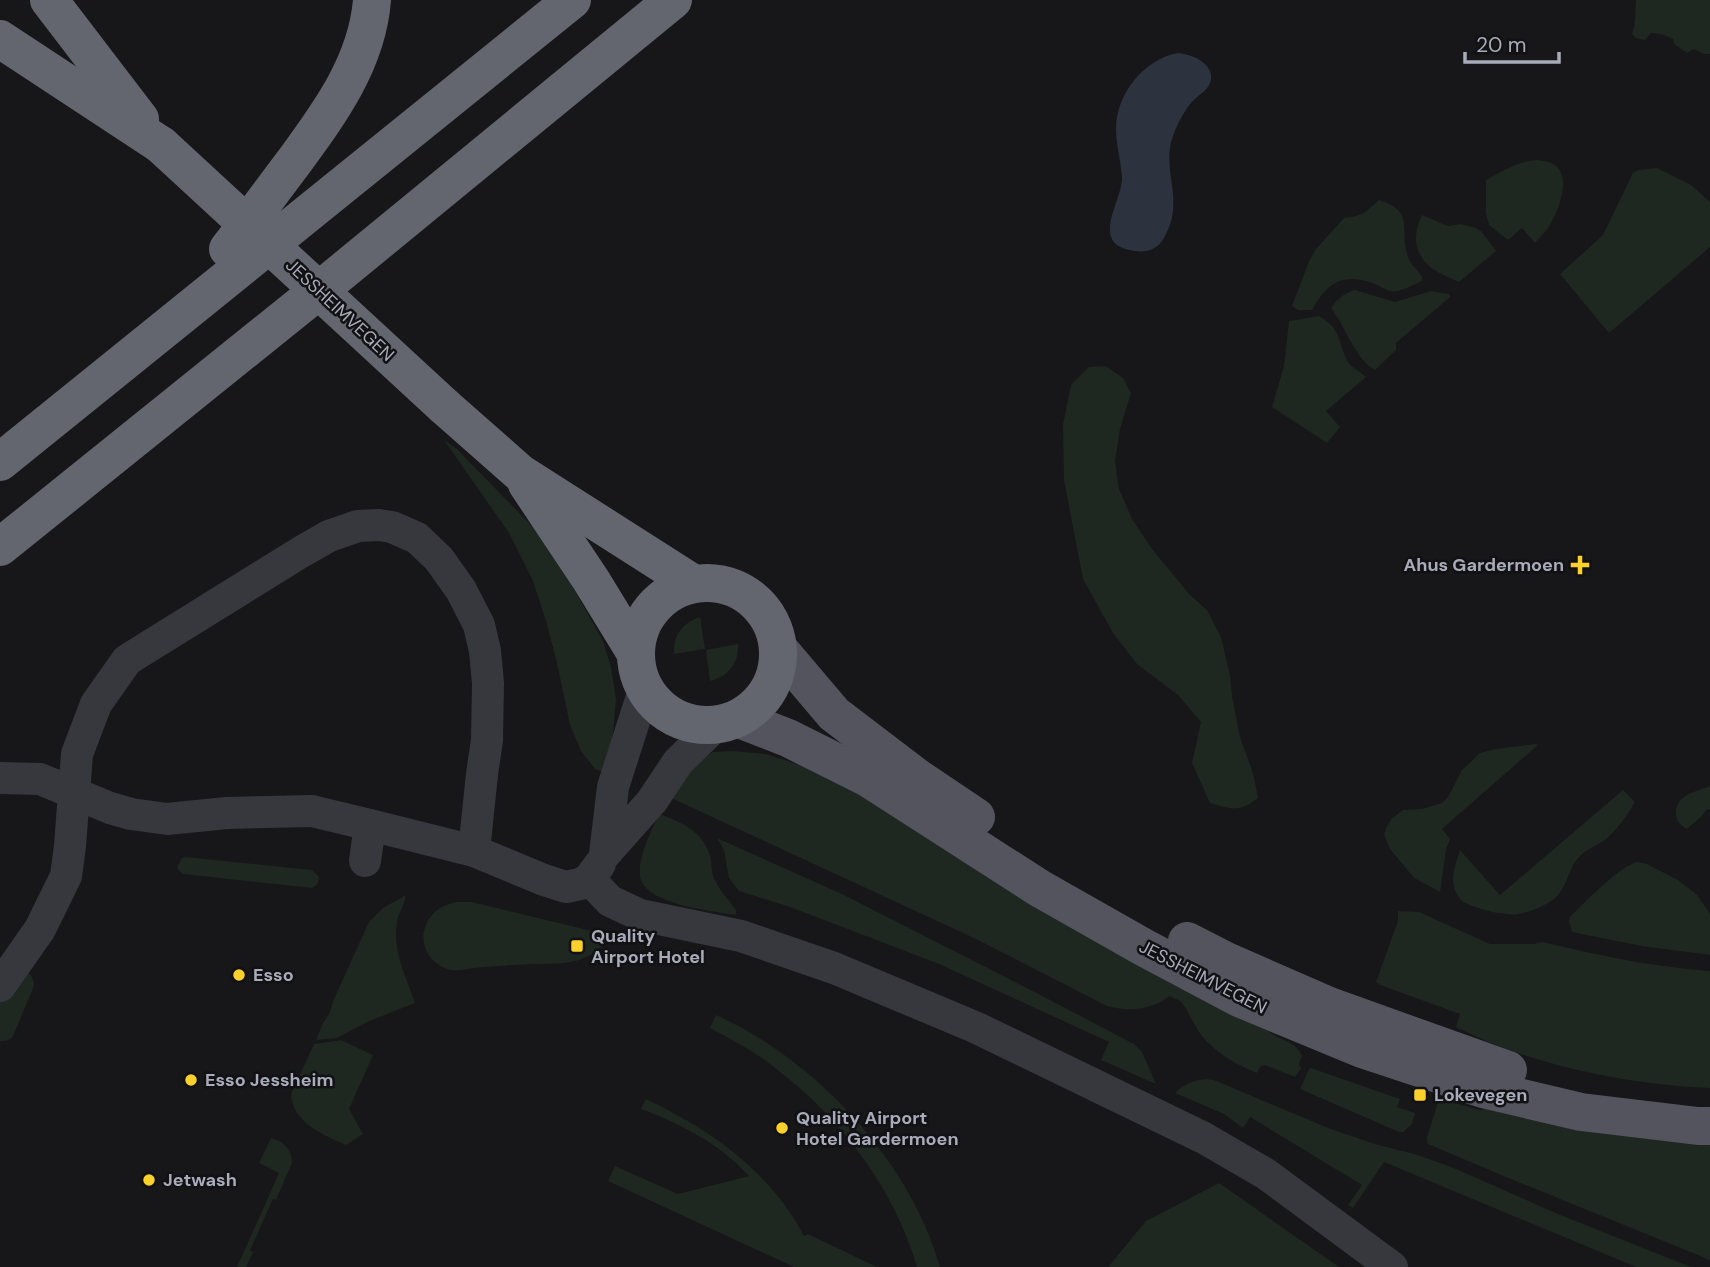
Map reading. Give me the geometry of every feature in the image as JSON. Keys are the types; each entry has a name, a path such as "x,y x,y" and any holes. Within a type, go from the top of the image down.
{"highway":[{"name":"JESSHEIMVEGEN","path":"49,0 160,145"},
{"path":"160,334 324,121 348,80 363,45 372,0"},
{"path":"0,462 572,0"},
{"path":"0,547 323,288 673,0"},
{"name":"JESSHEIMVEGEN","path":"0,39 160,145 520,473 694,584"},
{"name":"JESSHEIMVEGEN","path":"520,473 635,652"},
{"path":"715,583 739,590 759,605 773,626 778,648 777,669 769,689 756,706 727,722 687,724 662,711 644,690 637,671 635,652 640,628 652,607 671,592 694,584 715,583"}],"main road":[{"name":"JESSHEIMVEGEN","path":"778,648 834,714 918,778 1063,877 1226,961 1329,1006 1499,1067 1602,1092 1710,1099"},
{"name":"JESSHEIMVEGEN","path":"727,722 788,738 868,778 1039,888 1143,947 1239,998 1362,1049 1483,1089 1581,1112 1710,1126"}],"street":[{"path":"0,986 40,929 65,876 77,754 96,704 127,660 329,536 358,526 393,527 417,538 439,559 461,590 479,625 488,683 487,740 474,851"},
{"path":"644,690 613,787 597,867 610,901 639,915 741,936 835,968 977,1028 1214,1144 1266,1174 1392,1267"},
{"path":"0,778 40,779 110,808 167,819 227,813 312,811 474,851 566,887 580,884 597,867 652,801 678,762 727,722"},
{"path":"365,861 370,825"}],"shaded area":[{"path":"1636,0 1710,0 1710,54 1694,49 1687,53 1674,44 1673,39 1661,34 1651,33 1645,40 1635,38 1632,34"},
{"path":"1178,53 1203,62 1210,70 1211,80 1187,109 1171,141 1169,159 1173,213 1163,240 1157,247 1135,251 1121,247 1113,240 1110,231 1122,177 1116,135 1117,116 1127,91 1143,70 1154,62"},
{"path":"1538,160 1553,164 1563,179 1555,216 1535,243 1522,228 1508,240 1489,225 1486,213 1486,180 1518,164"},
{"path":"1657,168 1691,185 1710,202 1710,247 1609,333 1560,274 1603,235 1633,173"},
{"path":"1379,200 1390,204 1401,215 1407,254 1422,281 1395,291 1364,281 1345,280 1324,292 1312,310 1298,310 1292,306 1316,249 1344,218 1364,213"},
{"path":"1422,215 1448,226 1460,224 1474,227 1481,231 1496,251 1459,282 1444,275 1429,266 1417,248 1417,228"},
{"path":"1355,290 1395,302 1431,291 1449,294 1450,297 1396,343 1396,350 1375,370 1361,358 1331,308 1341,297"},
{"path":"1319,316 1335,330 1350,364 1366,377 1326,411 1340,427 1327,443 1272,407 1284,366 1289,321"},
{"path":"1106,366 1123,378 1131,393 1120,429 1115,461 1119,489 1132,519 1152,549 1190,595 1207,610 1221,637 1240,737 1253,773 1258,798 1240,808 1210,803 1192,763 1201,722 1178,695 1137,664 1113,633 1083,579 1064,480 1063,425 1071,385 1089,367"},
{"path":"444,440 457,449 534,528 557,559 603,641 611,667 616,699 612,745 605,773 595,769 581,751 570,725 557,663 533,581 509,533"},
{"path":"700,617 705,649 674,654 675,641 680,631"},
{"path":"738,644 737,657 732,668 723,676 710,681 706,650"},
{"path":"1538,745 1442,829 1450,839 1440,892 1414,878 1390,849 1384,835 1392,818 1403,810 1422,809 1442,803 1462,770 1480,753"},
{"path":"713,752 766,754 851,785 1261,1023 1272,1034 1297,1048 1302,1056 1299,1064 1301,1069 1295,1077 1265,1065 1261,1066 1257,1073 1249,1070 1213,1047 1198,1031 1178,1000 1169,996 1163,1001 1140,1009 1107,1006 976,939 669,797 699,762"},
{"path":"1710,786 1710,809 1687,829 1677,820 1677,806 1688,794"},
{"path":"1623,790 1635,802 1628,813 1610,836 1578,858 1559,894 1550,902 1528,912 1507,914 1473,906 1458,897 1453,878 1460,850 1500,895"},
{"path":"659,814 683,824 702,840 710,855 716,882 736,910 736,915 681,905 653,894 644,886 640,876 641,860"},
{"path":"717,838 842,894 1134,1044 1142,1052 1156,1084 1101,1060 1109,1042 939,964 790,907 739,891 729,878 724,850"},
{"path":"182,858 312,870 319,877 312,888 183,874 177,867"},
{"path":"1637,862 1647,864 1678,880 1697,895 1710,914 1710,955 1641,946 1572,932 1570,917 1612,877"},
{"path":"406,895 397,921 396,943 415,1003 367,1022 337,1038 316,1040 369,922 383,908"},
{"path":"472,902 588,930 598,933 604,941 603,945 588,956 571,962 447,969 427,953 424,931 435,912 445,905"},
{"path":"1398,911 1419,912 1490,944 1543,942 1626,960 1710,971 1710,1088 1646,1083 1547,1062 1515,1052 1456,1027 1460,1014 1380,985 1376,982 1398,921"},
{"path":"0,958 27,971 34,986 13,1036 4,1041 0,1041"},
{"path":"716,1015 753,1034 789,1058 823,1086 854,1118 907,1190 926,1228 940,1267 917,1267 894,1209 862,1156 799,1087 760,1057 710,1028"},
{"path":"341,1040 373,1055 349,1109 363,1134 346,1145 319,1132 303,1120 293,1104 291,1094 314,1044"},
{"path":"1311,1068 1400,1099 1397,1107 1415,1113 1412,1124 1399,1132 1300,1089"},
{"path":"1206,1079 1328,1128 1454,1168 1558,1214 1691,1267 1636,1267 1384,1162 1353,1208 1348,1205 1362,1185 1250,1117 1243,1128 1224,1114 1175,1093 1189,1083"},
{"path":"646,1099 693,1124 737,1155 774,1192 804,1236 808,1234 877,1267 794,1267 608,1181 615,1166 678,1194 749,1176 726,1154 699,1136 641,1109"},
{"path":"1439,1099 1480,1110 1499,1106 1710,1141 1710,1260 1428,1144 1427,1137"},
{"path":"271,1138 286,1147 291,1154 292,1163 250,1250 253,1252 246,1267 237,1267 279,1173 259,1163"},
{"path":"1219,1183 1339,1267 1108,1267 1146,1221"}],"place":[{"name":"Ahus Gardermoen","path":"1580,565"},
{"name":"Quality Airport Hotel","path":"577,946"},
{"name":"Esso","path":"239,975"},
{"name":"Esso Jessheim","path":"191,1080"},
{"name":"Lokevegen","path":"1420,1095"},
{"name":"Quality Airport Hotel Gardermoen","path":"782,1128"},
{"name":"Jetwash","path":"149,1180"}]}
